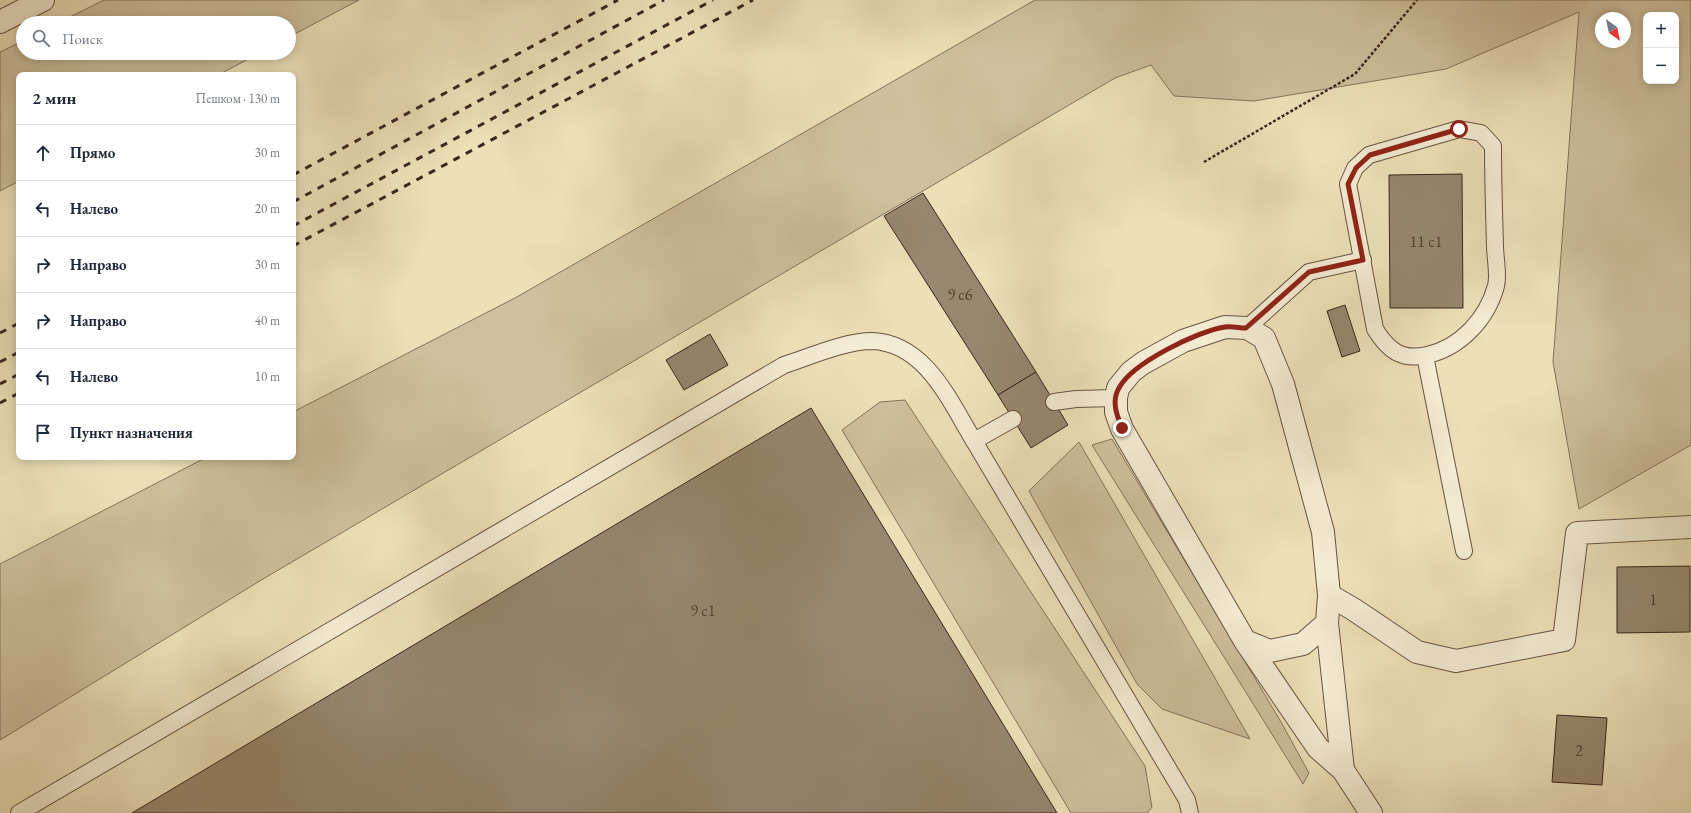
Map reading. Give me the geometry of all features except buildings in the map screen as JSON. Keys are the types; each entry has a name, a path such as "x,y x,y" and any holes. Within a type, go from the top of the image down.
{"street":[{"path":"0,22 42,0"},
{"path":"1343,770 1327,623 1329,595 1323,532 1283,384 1264,338 1246,328 1226,327 1183,341 1143,363 1130,372 1118,388 1116,412 1122,428 1245,641 1318,748 1343,770 1371,813"},
{"path":"1329,595 1353,609 1417,652 1456,661 1564,640 1577,533 1691,527"},
{"path":"1245,641 1270,651 1303,644 1327,623"}],"lane":[{"path":"1459,129 1481,133 1492,146 1496,285 1485,310 1472,330 1458,342 1437,353 1417,357 1402,356 1385,344 1376,329 1363,260 1348,184 1356,168 1370,155 1440,134 1459,129"},
{"path":"1246,328 1309,272 1363,260"},
{"path":"19,813 784,366 846,346 871,341 890,344 910,352 931,373 974,441 1187,800 1190,813"},
{"path":"1425,356 1464,551"},
{"path":"1054,402 1076,398 1116,398"},
{"path":"974,441 1013,419"}],"path":[{"path":"1204,162 1355,74 1417,0"}],"shaded area":[{"path":"104,0 359,0 296,33 296,16 72,16"},
{"path":"1035,0 1691,0 1691,445 1579,509 1553,362 1579,12 1446,69 1254,101 1174,96 1151,65 1115,78 263,579 0,740 0,564 201,460 296,460 296,410 515,298"},
{"path":"16,44 16,60 247,60 224,72 16,72 16,183 0,191 0,52"},
{"path":"905,400 1145,766 1152,807 1147,813 1071,813 842,430 880,402"},
{"path":"1112,439 1281,722 1309,773 1303,784 1092,445"},
{"path":"1079,442 1250,739 1162,709 1137,684 1029,491"}],"railway":[{"path":"296,173 618,0"},
{"path":"296,200 664,0"},
{"path":"296,224 713,0"},
{"path":"296,244 753,0"},
{"path":"0,333 16,325"},
{"path":"0,362 16,354"},
{"path":"0,384 16,376"},
{"path":"0,403 16,395"}],"route":[{"path":"1122,428 1116,412 1116,398 1118,388 1130,372 1143,363 1183,341 1226,327 1246,328 1309,272 1363,260 1348,184 1356,168 1370,155 1459,129"}]}
